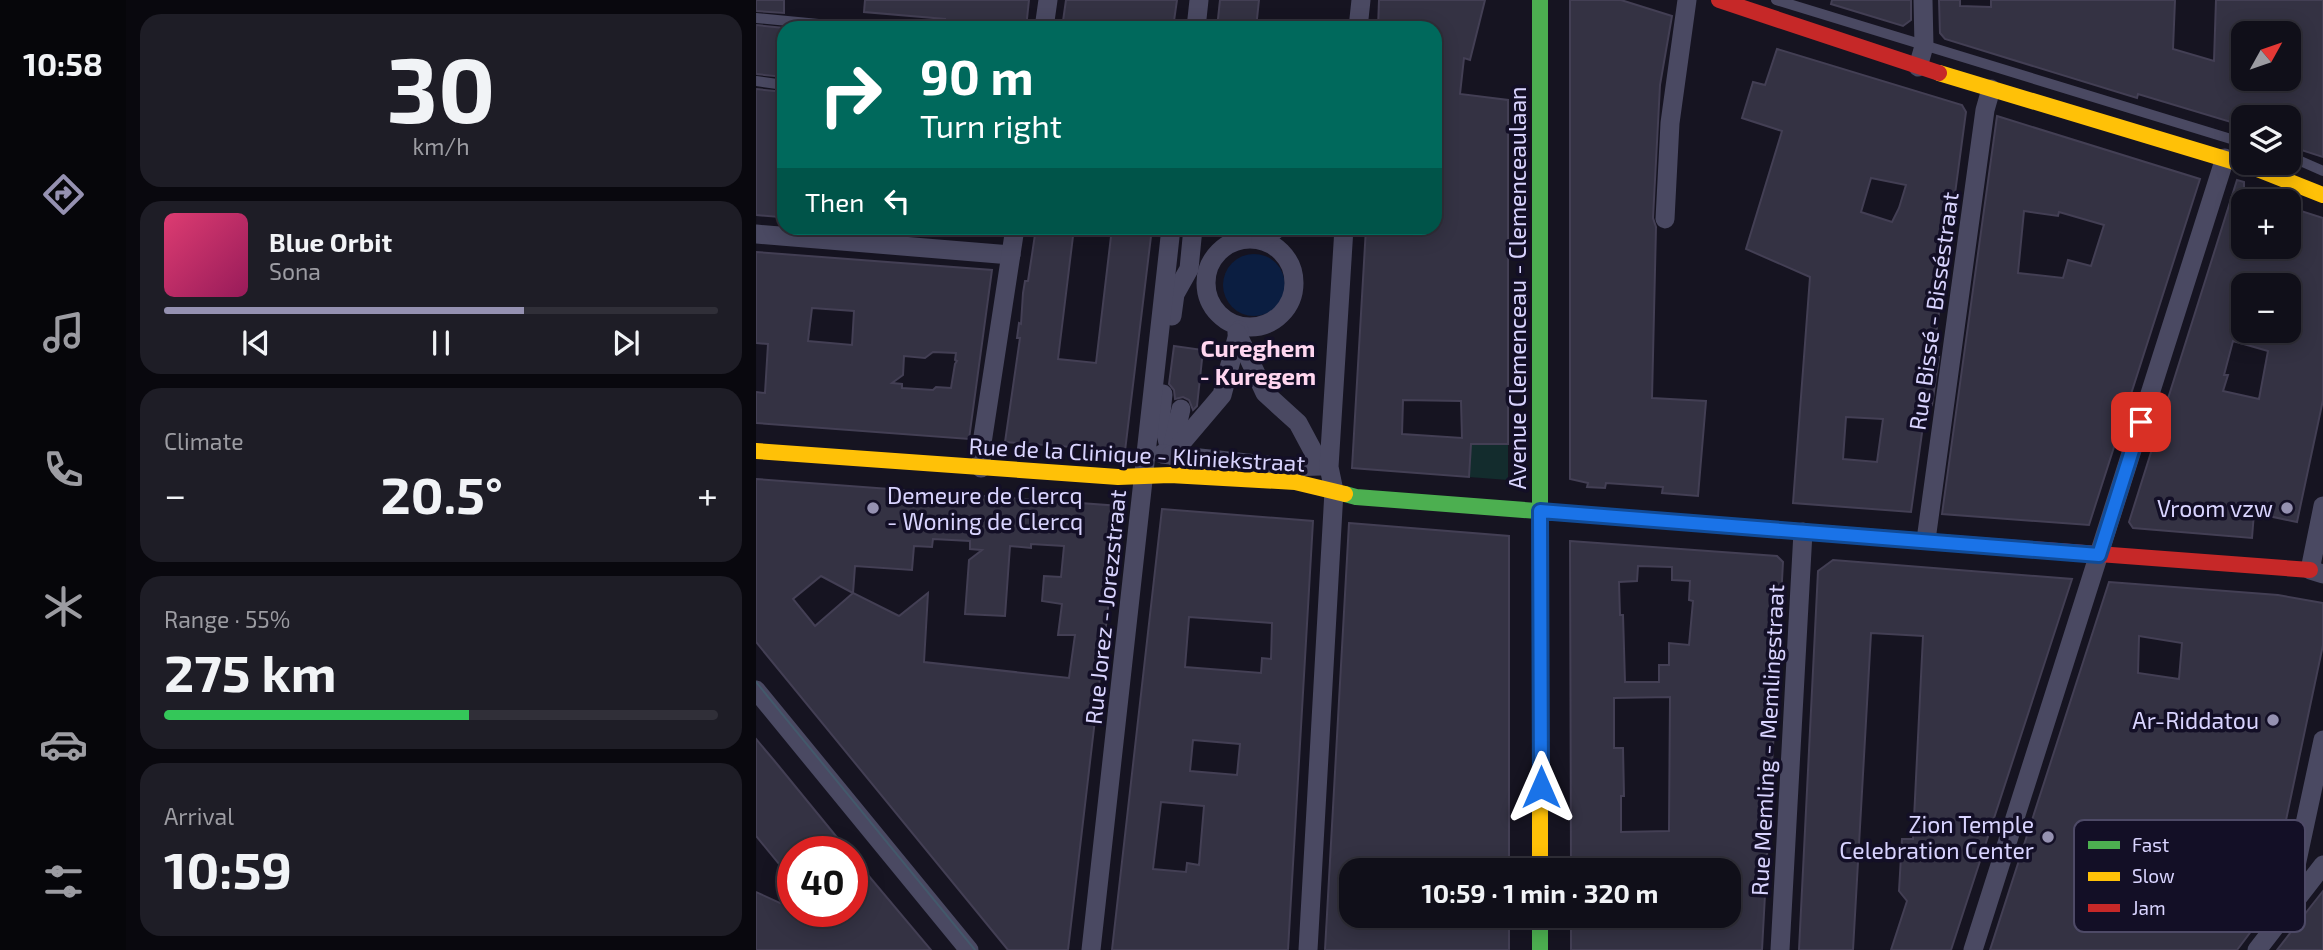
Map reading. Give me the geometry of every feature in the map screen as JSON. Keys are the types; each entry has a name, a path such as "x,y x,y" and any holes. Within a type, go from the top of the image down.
{"street":[{"path":"1045,21 1048,0"},
{"path":"1196,21 1199,0"},
{"path":"1359,21 1361,0"},
{"name":"Avenue Clemenceau - Clemenceaulaan","path":"1539,0 1540,858"},
{"path":"1665,219 1670,123 1687,0"},
{"path":"1719,0 1918,67 2225,158 2303,185 2323,195"},
{"path":"1918,67 1924,46 1923,0"},
{"name":"Rue Bissé - Bisséstraat","path":"1926,540 1985,110 1991,89"},
{"path":"1973,950 2225,158"},
{"path":"756,234 777,233"},
{"path":"846,235 1011,255"},
{"path":"981,468 982,443 1014,235"},
{"name":"Rue Jorez - Jorezstraat","path":"1091,950 1170,235"},
{"path":"1150,453 1170,459 1285,467 1321,466 1298,423 1265,393 1239,329 1212,305 1199,270 1194,235"},
{"path":"1170,459 1161,413 1175,294 1231,243 1251,235"},
{"path":"1239,329 1275,320 1284,313 1294,291 1295,279 1286,257 1261,235"},
{"path":"1308,950 1334,491 1329,467 1344,235"},
{"path":"1170,459 1195,424 1222,395 1239,329"},
{"name":"Rue de la Clinique - Kliniekstraat","path":"756,451 1118,477 1170,475 1295,482 1356,497 2316,572"},
{"path":"2316,572 2323,506"},
{"name":"Rue Memling - Memlingstraat","path":"1780,950 1803,532"},
{"path":"756,690 969,950"},
{"path":"2305,824 2323,740"},
{"path":"2305,888 2323,865"},
{"path":"1540,928 1540,950"},
{"path":"2257,950 2271,932"}],"lane":[{"path":"1776,0 2231,139"},
{"path":"756,19 779,21"},
{"path":"756,81 777,84"},
{"path":"2301,162 2323,172"}],"green space":[{"path":"1471,444 1508,444 1508,480 1469,477"}],"water":[{"path":"1248,254 1260,254 1276,263 1283,273 1283,297 1276,307 1260,316 1248,316 1237,311 1228,302 1223,291 1223,279 1228,268 1237,259"}],"building":[{"path":"756,0 784,0 784,13 756,11"},
{"path":"865,0 1029,0 1027,21 945,21 864,12"},
{"path":"1066,0 1177,0 1174,21 1063,21"},
{"path":"1220,0 1259,0 1257,21 1218,21"},
{"path":"1379,0 1485,0 1470,60 1464,58 1460,94 1508,100 1508,444 1471,444 1469,477 1352,468 1366,235 1442,235 1442,21 1378,21","holes":["1403,400 1461,401 1462,438 1402,434"]},
{"path":"1570,0 1621,0 1672,16 1660,85 1653,218 1656,227 1652,398 1706,401 1698,496 1662,493 1663,487 1606,483 1605,488 1587,487 1588,483 1570,479"},
{"path":"1832,0 1911,0 1911,20 1903,26 1831,4"},
{"path":"1939,0 1960,0 1960,6 1991,7 1991,0 2175,0 2173,49 2214,61 2216,0 2323,0 2323,157 2301,150 2301,105 2231,105 2231,122 2138,94 2137,98 1945,39 1940,33"},
{"path":"756,25 777,27 777,76 756,74"},
{"path":"1777,49 1962,105 1966,112 1933,357 1939,357 1932,405 1926,404 1911,512 1793,503 1810,277 1746,249 1782,131 1742,118 1753,82 1765,85","holes":["1871,178 1906,185 1892,222 1861,212","1846,417 1883,419 1877,462 1843,459"]},
{"path":"756,89 777,91 777,217 756,215"},
{"path":"1997,116 2200,179 2089,525 1942,514","holes":["2024,211 2058,216 2059,212 2104,225 2091,266 2068,260 2063,278 2018,273"]},
{"path":"2237,180 2244,182 2244,189 2234,189"},
{"path":"2231,199 2231,259 2301,259 2301,211 2323,218 2323,400 2297,522 2254,513 2252,538 2133,528 2129,522"},
{"path":"1035,235 1073,235 1058,359 1096,363 1111,235 1151,235 1125,451 1005,442 1020,338 1017,338 1019,323 1021,324 1023,293 1025,281 1028,281"},
{"path":"756,252 992,270 969,439 756,423 756,392 765,393 768,344 756,343","holes":["812,308 854,311 852,345 808,341","933,352 956,353 957,361 951,388 902,388 902,384 892,383 903,375 904,356 925,358"]},
{"path":"1174,346 1203,350 1197,406 1193,410 1189,400 1183,397 1175,399 1174,390 1169,384"},
{"path":"756,479 1120,506 1068,950 1008,950 756,642","holes":["933,539 970,541 970,549 982,550 969,560 965,614 1005,616 1010,546 1064,546 1061,577 1044,576 1042,601 1062,604 1058,635 1075,635 1069,678 924,662 928,593 899,616 853,593 855,566 912,570 914,546 932,547","821,576 853,593 815,626 793,599"]},
{"path":"1162,509 1313,521 1288,950 1112,950","holes":["1189,617 1272,623 1271,659 1262,658 1261,673 1185,667","1193,740 1240,744 1237,775 1190,771","1161,802 1204,806 1199,865 1187,863 1186,872 1153,869"]},
{"path":"1349,523 1509,536 1509,858 1339,858 1339,928 1509,928 1509,950 1325,950"},
{"path":"1570,541 1777,556 1783,562 1762,950 1571,950 1571,928 1741,928 1741,858 1571,858","holes":["1638,566 1672,567 1672,580 1690,581 1689,600 1693,601 1689,645 1669,643 1669,665 1659,665 1659,682 1625,682 1619,582 1637,581","1670,697 1669,831 1621,832 1621,796 1624,796 1623,748 1614,748 1614,698"]},
{"path":"1833,560 2072,579 1951,950 1891,950 1907,901 1899,891 1902,839 1913,839 1923,636 1871,633 1853,950 1799,950 1818,571"},
{"path":"2109,582 2278,595 2323,603 2323,645 2286,820 2074,820 2074,932 2250,932 2237,950 1990,950","holes":["2139,636 2182,643 2179,679 2138,673"]},
{"path":"756,739 836,836 777,836 777,862 756,836"},
{"path":"868,875 931,950 756,950 756,892 777,902 777,927 868,927"},
{"path":"2323,891 2323,950 2277,950 2291,932 2305,932 2305,914"}],"tram line":[{"path":"756,682 975,950"}],"traffic: fast":[{"path":"1540,0 1540,682"},
{"path":"1345,494 1356,497 1951,543"},
{"path":"1540,928 1540,950"}],"traffic: slow":[{"path":"1939,73 2255,168 2323,195"},
{"path":"756,451 1118,477 1170,475 1295,482 1345,494"},
{"path":"1540,682 1540,858"}],"traffic: jam":[{"path":"1719,0 1939,73"},
{"path":"1951,543 2310,570"}],"place":[{"name":"Demeure de Clercq - Woning de Clercq","path":"873,508"},
{"name":"Vroom vzw","path":"2287,508"},
{"name":"Ar-Riddatou","path":"2273,720"},
{"name":"Zion Temple Celebration Center","path":"2048,837"}],"district":[{"name":"Cureghem - Kuregem","path":"1258,361"}],"route":[{"path":"1541,787 1540,511 2099,555 2141,422"}]}
